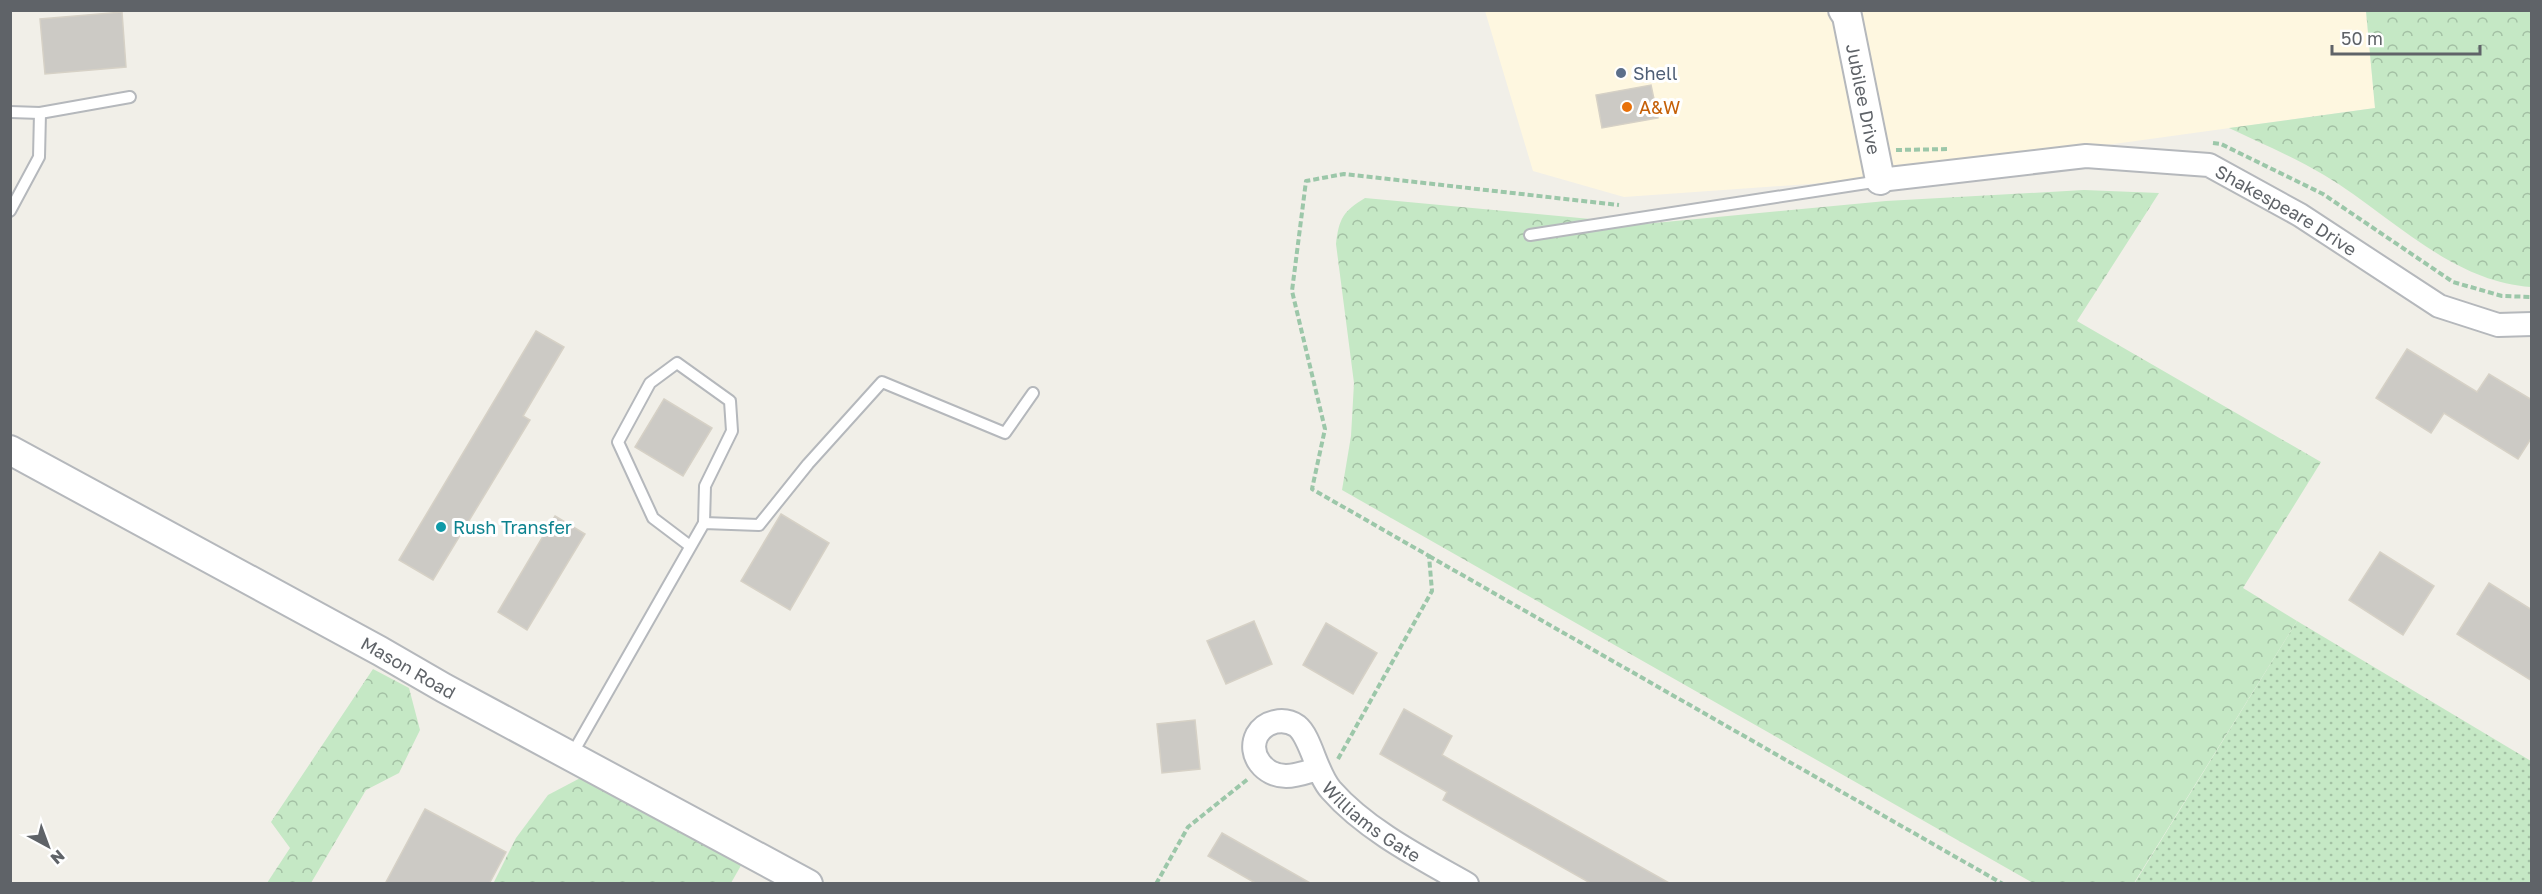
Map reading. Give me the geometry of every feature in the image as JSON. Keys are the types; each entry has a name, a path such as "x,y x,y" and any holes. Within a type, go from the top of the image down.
{"street":[{"name":"Jubilee Drive","path":"1847,12 1880,180"},
{"name":"Shakespeare Drive","path":"1880,180 2086,156 2209,165 2300,215 2439,306 2498,325 2532,324"},
{"name":"Mason Road","path":"10,450 808,884"},
{"name":"Williams Gate","path":"1319,773 1287,776 1275,775 1264,769 1257,759 1254,747 1257,736 1264,726 1275,721 1297,726 1305,735 1319,773 1346,805 1388,837 1467,884"}],"lane":[{"path":"10,112 39,113 130,97"},
{"path":"10,211 39,157 39,113"},
{"path":"1530,235 1880,180"},
{"path":"571,756 704,523 705,486 732,431 730,401 677,363 650,383 618,442 653,518 690,546"},
{"path":"704,523 759,525 808,464 882,382 1005,434 1033,393"}],"path":[{"path":"2209,143 2221,144 2323,194 2453,282 2502,296 2532,297"},
{"path":"1874,150 1957,148"},
{"path":"1625,205 1344,174 1306,181 1293,291 1325,429 1312,489 2003,884"},
{"path":"1319,773 1335,764 1432,591 1429,556"},
{"path":"1156,884 1188,827 1264,769"}],"shaded area":[{"path":"1485,11 2366,11 2375,108 1837,182 1624,197 1533,171"}],"green space":[{"path":"2366,11 2531,11 2531,287 2501,282 2473,273 2422,244 2324,175 2229,128 2375,108"},
{"path":"2084,190 2159,193 2077,321 2321,462 2243,588 2297,621 2134,883 2033,883 1342,490 1351,436 1354,383 1336,244 1343,216 1365,198 1644,224 1886,201"},
{"path":"2297,621 2531,761 2531,883 2134,884"},
{"path":"373,669 409,688 420,730 399,773 366,790 311,883 267,883 290,848 271,822"},
{"path":"586,775 743,862 731,883 493,884 516,838 548,795"}],"building":[{"path":"122,12 126,67 45,74 40,19"},
{"name":"A&W","path":"1651,85 1658,118 1602,128 1596,95"},
{"path":"536,331 564,347 523,416 530,420 433,580 399,560"},
{"path":"2407,349 2477,392 2489,374 2532,400 2532,437 2518,459 2444,413 2431,433 2376,398"},
{"path":"664,399 712,428 683,476 635,447"},
{"path":"781,514 829,543 790,610 741,581"},
{"path":"555,516 585,534 527,630 498,612"},
{"path":"2380,552 2434,586 2403,635 2349,600"},
{"path":"2489,583 2532,610 2532,681 2457,634"},
{"path":"1254,621 1272,664 1226,684 1207,641"},
{"path":"1326,623 1377,653 1353,694 1303,665"},
{"path":"1404,709 1452,736 1442,755 1671,884 1592,884 1443,800 1447,792 1380,754"},
{"path":"1195,720 1200,769 1162,773 1157,724"},
{"path":"425,809 506,852 489,884 385,884"},
{"path":"1222,833 1312,884 1257,884 1208,856"}],"place":[{"name":"Shell","path":"1621,73"},
{"name":"A&W","path":"1627,107"},
{"name":"Rush Transfer","path":"441,527"}]}
